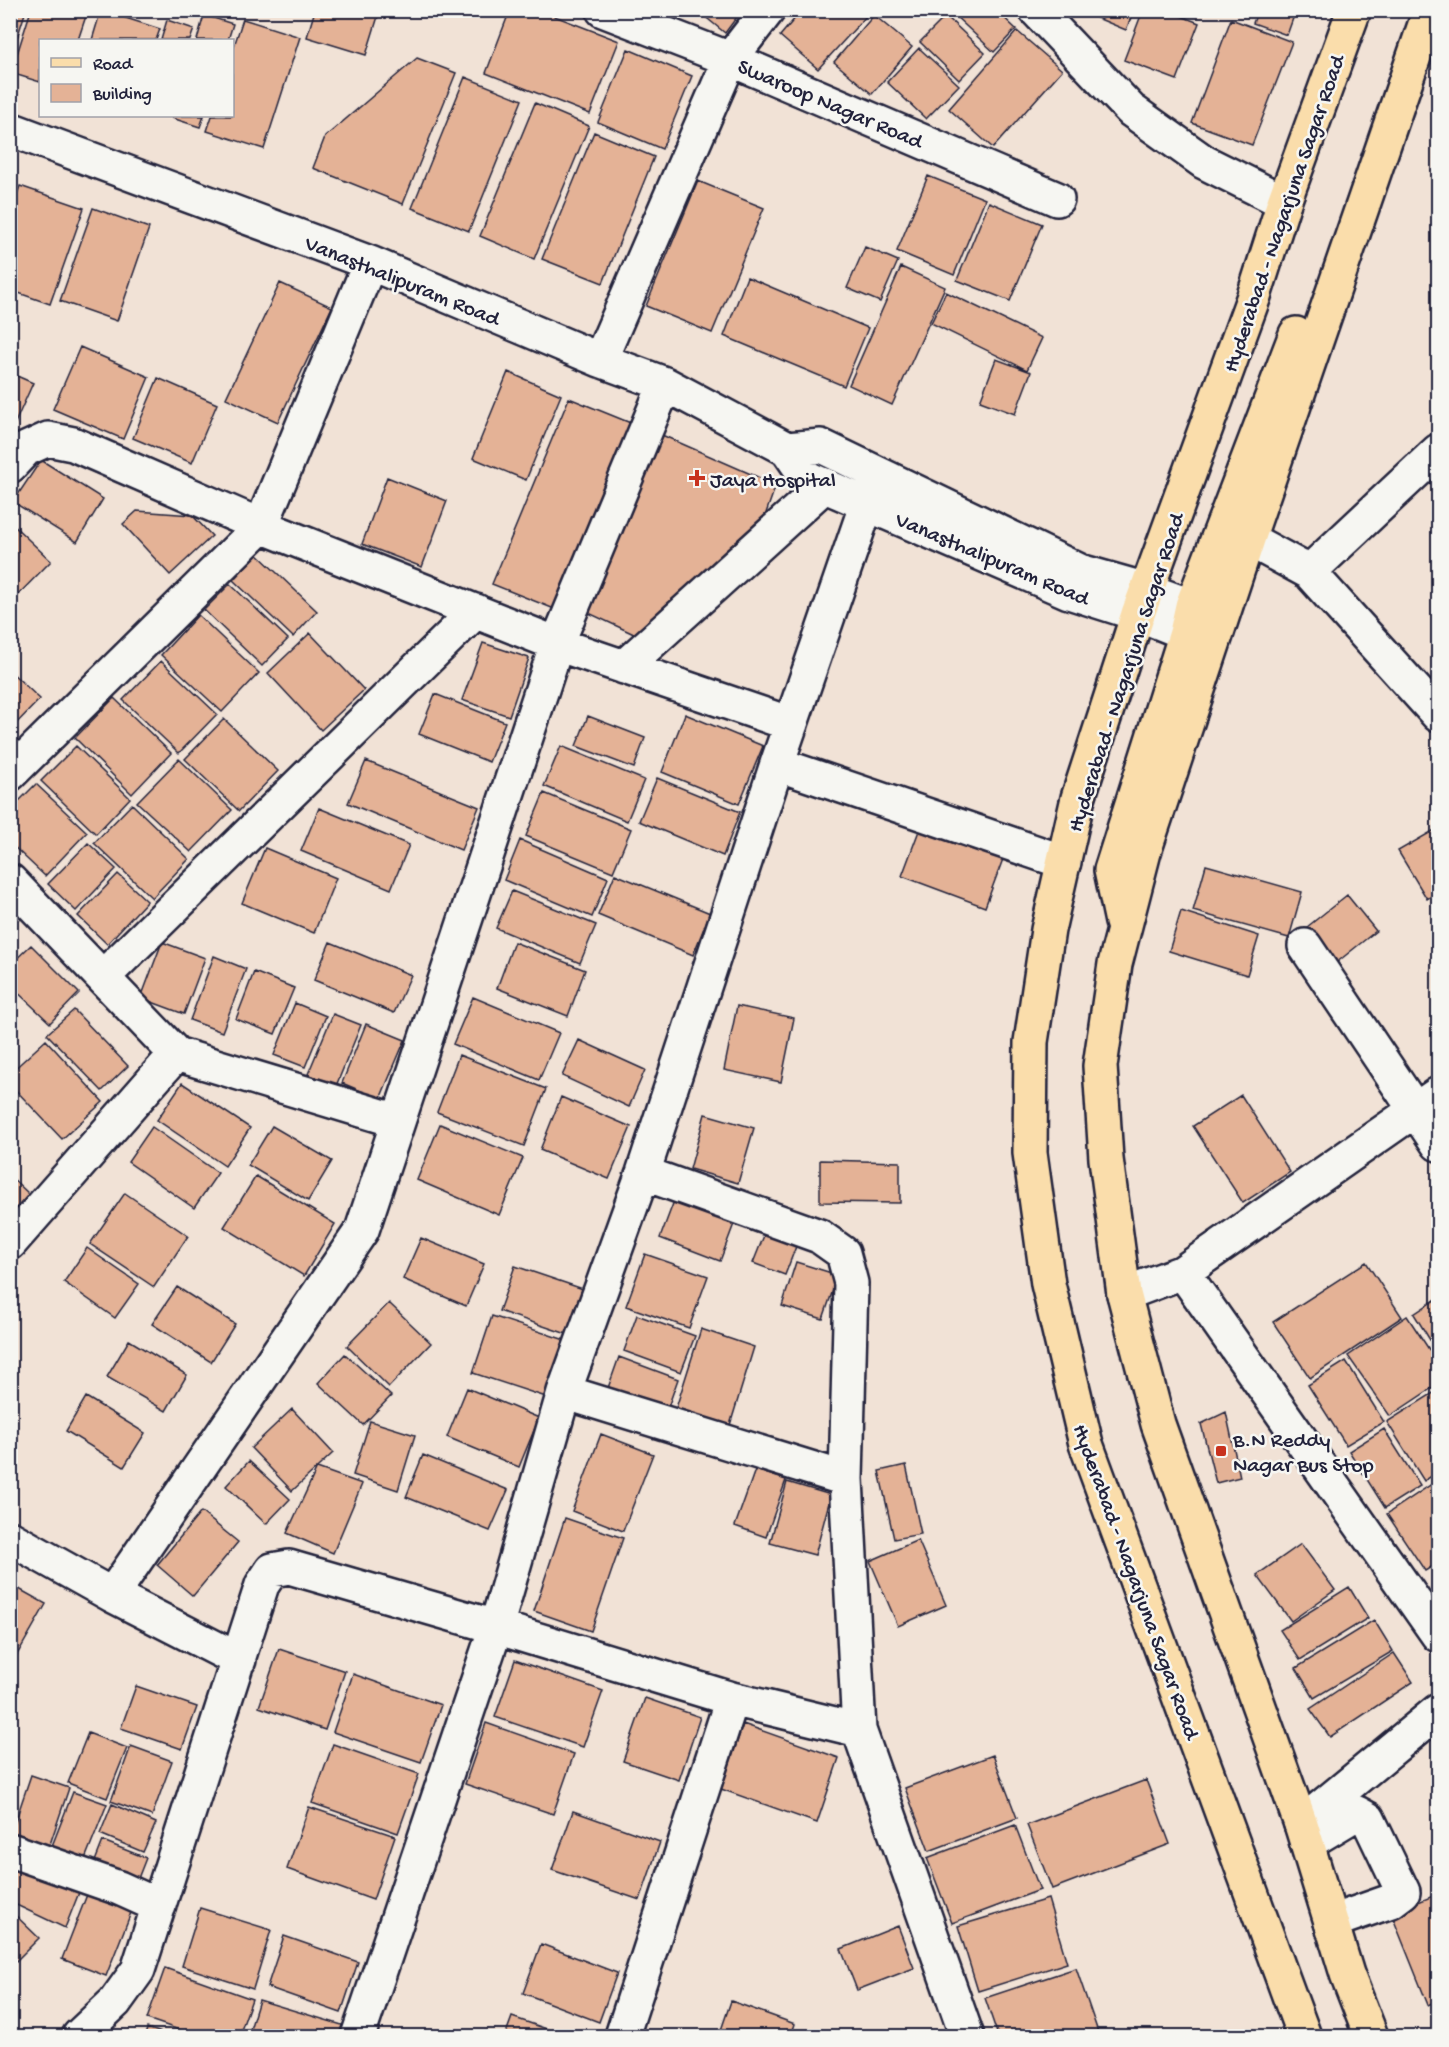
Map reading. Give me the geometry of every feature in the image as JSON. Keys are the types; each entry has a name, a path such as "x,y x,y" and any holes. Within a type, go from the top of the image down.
{"main road":[{"name":"Hyderabad - Nagarjuna Sagar Road","path":"1304,2037 1086,1444 1048,1284 1030,1153 1031,1042 1048,930 1078,798 1142,602 1254,296 1284,202 1354,10"},
{"path":"1203,625 1248,539 1430,10"},
{"path":"1330,300 1301,322 1203,625 1115,964 1100,1066 1106,1159 1124,1294 1158,1424 1304,1834 1347,1974 1371,2037"}],"street":[{"name":"Swaroop Nagar Road","path":"603,10 730,59 1057,199"},
{"path":"600,360 730,59 768,10"},
{"path":"1037,11 1131,110 1204,162 1284,202"},
{"name":"Vanasthalipuram Road","path":"13,138 370,263 600,360 665,384 787,449 807,478 1069,592 1142,602"},
{"path":"10,774 261,526 370,263"},
{"path":"112,1594 362,1230 557,644 665,384"},
{"path":"10,466 26,449 48,439 73,444 261,526 557,644 791,724"},
{"name":"Vanasthalipuram Road","path":"787,449 821,446 1142,602 1203,625"},
{"path":"1309,572 1438,451"},
{"path":"624,667 825,486"},
{"path":"358,2037 496,1627 564,1392 643,1173 777,764 867,503"},
{"path":"1248,539 1309,572 1438,716"},
{"path":"103,977 476,611"},
{"path":"777,764 1064,862"},
{"path":"14,893 103,977 176,1054 398,1121"},
{"path":"1305,946 1426,1102 1438,1144"},
{"path":"10,1243 176,1054"},
{"path":"1124,1294 1183,1272 1426,1102"},
{"path":"643,1173 819,1236 843,1253 851,1283 846,1479 859,1730 967,2037"},
{"path":"1183,1272 1438,1635"},
{"path":"564,1392 846,1479"},
{"path":"10,1538 239,1660"},
{"path":"79,2037 115,2002 138,1970 262,1586 272,1569 289,1567 732,1699 859,1730"},
{"path":"622,2037 732,1699"},
{"path":"1304,1834 1438,1711"},
{"path":"1304,1834 1356,1813 1368,1819 1403,1892 1391,1901 1331,1922"},
{"path":"10,1850 119,1888 159,1906"}],"building":[{"path":"10,10 26,10 10,60"},
{"path":"31,10 88,10 78,39 39,39 39,82 11,73"},
{"path":"101,10 160,29 156,39 92,39"},
{"path":"315,10 380,10 366,55 307,37"},
{"path":"510,10 539,10 619,41 590,114 486,73"},
{"path":"697,10 742,10 725,33"},
{"path":"802,10 866,10 869,13 818,69 780,36"},
{"path":"957,10 996,10 1016,29 994,52 953,14"},
{"path":"1078,10 1134,10 1126,30"},
{"path":"1143,10 1166,10 1199,23 1177,80 1124,60"},
{"path":"1258,10 1296,10 1287,35 1253,23"},
{"path":"204,15 233,24 228,39 197,39"},
{"path":"874,15 912,47 872,94 834,62"},
{"path":"946,16 985,53 959,80 920,42"},
{"path":"243,19 300,37 264,149 207,131 212,117 234,117 234,46"},
{"path":"1231,19 1292,42 1252,145 1192,123"},
{"path":"167,20 194,29 190,39 161,39"},
{"path":"1017,31 1062,70 993,148 949,109"},
{"path":"919,48 959,85 926,119 887,82"},
{"path":"628,49 692,76 662,149 598,122"},
{"path":"417,58 456,73 403,204 313,168 325,137"},
{"path":"465,77 522,100 469,231 412,208"},
{"path":"535,103 589,126 534,259 480,236"},
{"path":"172,117 204,117 200,127"},
{"path":"594,132 654,157 603,283 542,259"},
{"path":"928,176 985,199 954,275 897,251"},
{"path":"698,181 764,208 712,333 646,306"},
{"path":"20,186 84,208 50,304 10,290 10,214"},
{"path":"989,202 1042,224 1010,301 957,280"},
{"path":"93,208 149,228 117,321 60,301"},
{"path":"865,247 898,261 880,302 847,288"},
{"path":"901,267 945,287 892,405 849,385"},
{"path":"747,277 868,328 844,386 724,336"},
{"path":"280,283 332,307 278,422 226,398"},
{"path":"946,292 1042,338 1027,370 931,323"},
{"path":"80,347 149,377 123,439 53,409"},
{"path":"996,359 1031,372 1015,414 980,401"},
{"path":"508,372 561,395 526,480 473,458"},
{"path":"10,373 33,383 10,434"},
{"path":"158,378 217,404 192,463 133,438"},
{"path":"569,398 638,426 562,612 492,584"},
{"path":"655,432 776,485 760,530 636,635 578,608"},
{"path":"41,460 103,499 77,542 13,502"},
{"path":"387,477 447,501 422,567 362,544"},
{"path":"137,511 192,515 212,536 170,575 123,524"},
{"path":"10,522 51,561 10,603"},
{"path":"257,554 317,611 293,637 233,580"},
{"path":"230,584 288,639 262,666 204,610"},
{"path":"198,615 259,673 222,712 161,655"},
{"path":"310,633 364,690 321,730 268,673"},
{"path":"483,643 529,658 509,716 462,700"},
{"path":"161,661 217,714 179,753 123,700"},
{"path":"10,671 40,699 10,730"},
{"path":"435,694 505,722 489,762 419,734"},
{"path":"114,698 171,753 132,794 75,738"},
{"path":"685,714 763,746 739,804 662,772"},
{"path":"588,716 645,738 634,768 576,746"},
{"path":"224,719 278,771 239,811 185,759"},
{"path":"76,746 130,798 96,834 41,781"},
{"path":"561,746 644,780 627,821 544,786"},
{"path":"179,759 232,810 191,852 137,802"},
{"path":"366,761 479,807 461,850 348,803"},
{"path":"657,778 740,812 723,856 639,821"},
{"path":"36,784 87,832 45,876 10,843 10,810"},
{"path":"544,793 631,829 613,872 526,836"},
{"path":"132,804 189,859 152,898 94,843"},
{"path":"319,808 409,845 391,889 301,851"},
{"path":"923,820 1006,851 985,907 902,876"},
{"path":"1438,828 1438,892 1427,899 1398,851"},
{"path":"520,840 608,878 592,917 504,880"},
{"path":"88,843 116,869 76,911 48,884"},
{"path":"265,848 336,878 314,933 242,903"},
{"path":"1206,865 1302,892 1289,938 1193,911"},
{"path":"118,874 147,901 107,944 78,916"},
{"path":"615,874 710,913 693,955 598,915"},
{"path":"512,891 596,925 580,963 496,928"},
{"path":"1347,895 1376,931 1336,963 1307,927"},
{"path":"1181,911 1259,936 1247,975 1169,951"},
{"path":"162,942 205,958 184,1014 141,998"},
{"path":"330,942 411,975 394,1013 314,980"},
{"path":"514,942 585,970 568,1016 497,988"},
{"path":"31,945 79,993 50,1023 10,985 10,965"},
{"path":"214,956 246,969 222,1032 190,1020"},
{"path":"254,972 294,988 275,1034 236,1019"},
{"path":"473,997 559,1033 539,1080 453,1044"},
{"path":"295,1003 326,1016 305,1067 274,1055"},
{"path":"737,1006 794,1018 781,1082 724,1070"},
{"path":"74,1010 128,1066 102,1091 47,1034"},
{"path":"333,1014 361,1025 336,1086 308,1074"},
{"path":"366,1024 405,1040 380,1099 342,1083"},
{"path":"46,1040 103,1102 62,1139 10,1084 10,1073"},
{"path":"579,1040 645,1070 629,1107 562,1076"},
{"path":"459,1055 546,1089 524,1146 437,1112"},
{"path":"182,1083 250,1128 225,1166 157,1120"},
{"path":"1241,1095 1290,1172 1243,1203 1193,1126"},
{"path":"561,1097 631,1127 609,1179 540,1150"},
{"path":"705,1114 754,1128 738,1183 690,1169"},
{"path":"440,1124 523,1158 499,1215 417,1180"},
{"path":"272,1126 332,1161 308,1201 248,1165"},
{"path":"152,1127 218,1173 194,1208 128,1162"},
{"path":"820,1160 900,1162 900,1203 820,1202"},
{"path":"10,1176 30,1195 10,1214"},
{"path":"256,1176 335,1224 304,1276 224,1227"},
{"path":"125,1193 188,1236 154,1287 90,1244"},
{"path":"677,1193 737,1216 720,1261 660,1238"},
{"path":"769,1223 800,1236 785,1275 753,1263"},
{"path":"421,1238 484,1264 466,1306 403,1279"},
{"path":"87,1248 139,1284 115,1318 64,1282"},
{"path":"645,1254 708,1276 689,1328 626,1306"},
{"path":"796,1262 838,1275 823,1319 782,1306"},
{"path":"1366,1262 1402,1317 1310,1378 1273,1322"},
{"path":"515,1266 583,1289 567,1334 499,1311"},
{"path":"177,1287 235,1324 211,1362 152,1324"},
{"path":"1438,1298 1438,1353 1414,1314"},
{"path":"389,1303 431,1343 389,1387 347,1346"},
{"path":"637,1315 695,1336 681,1372 624,1351"},
{"path":"492,1316 565,1340 546,1397 473,1373"},
{"path":"1407,1316 1438,1363 1438,1384 1390,1416 1348,1356"},
{"path":"701,1329 754,1347 730,1425 676,1408"},
{"path":"129,1340 187,1375 166,1411 107,1377"},
{"path":"345,1354 391,1396 363,1425 318,1383"},
{"path":"619,1357 678,1379 667,1410 608,1388"},
{"path":"1346,1361 1384,1422 1346,1445 1308,1385"},
{"path":"467,1388 539,1418 519,1467 447,1437"},
{"path":"1438,1390 1438,1472 1424,1481 1387,1422"},
{"path":"86,1397 145,1433 124,1467 66,1431"},
{"path":"292,1409 333,1453 292,1491 251,1448"},
{"name":"B.N Reddy Nagar Bus Stop","path":"1226,1412 1240,1477 1216,1483 1201,1424"},
{"path":"370,1421 415,1435 398,1490 353,1475"},
{"path":"1384,1429 1420,1486 1385,1508 1349,1451"},
{"path":"601,1434 653,1454 623,1531 572,1511"},
{"path":"423,1455 508,1490 490,1531 406,1497"},
{"path":"249,1461 290,1499 266,1524 226,1486"},
{"path":"906,1465 921,1534 894,1539 879,1471"},
{"path":"317,1468 362,1484 333,1553 287,1533"},
{"path":"755,1470 786,1480 766,1537 735,1526"},
{"path":"1438,1480 1438,1563 1425,1571 1387,1514"},
{"path":"787,1482 831,1495 815,1555 770,1543"},
{"path":"201,1512 238,1542 193,1596 157,1565"},
{"path":"565,1518 623,1538 591,1631 534,1611"},
{"path":"918,1540 946,1605 898,1626 870,1561"},
{"path":"1301,1544 1335,1590 1291,1621 1257,1575"},
{"path":"10,1584 46,1604 14,1660 10,1658"},
{"path":"1349,1587 1368,1618 1300,1660 1280,1630"},
{"path":"1374,1620 1393,1651 1314,1698 1296,1668"},
{"path":"279,1649 345,1671 325,1730 259,1707"},
{"path":"1394,1653 1413,1682 1330,1737 1310,1709"},
{"path":"515,1660 603,1691 583,1747 495,1717"},
{"path":"353,1674 441,1705 421,1762 333,1732"},
{"path":"136,1686 197,1707 182,1749 121,1728"},
{"path":"645,1698 700,1717 679,1780 623,1761"},
{"path":"486,1723 574,1754 553,1814 465,1784"},
{"path":"743,1724 839,1758 817,1823 721,1789"},
{"path":"88,1733 127,1748 107,1798 68,1783"},
{"path":"333,1744 419,1774 398,1833 312,1803"},
{"path":"131,1746 172,1761 152,1816 111,1801"},
{"path":"993,1755 1017,1818 929,1851 905,1788"},
{"path":"31,1775 69,1788 47,1853 10,1837"},
{"path":"1146,1780 1170,1844 1052,1889 1027,1825"},
{"path":"73,1792 107,1804 83,1864 50,1851"},
{"path":"112,1804 156,1823 143,1852 100,1834"},
{"path":"309,1807 395,1836 373,1900 287,1869"},
{"path":"573,1811 660,1842 640,1900 552,1870"},
{"path":"1015,1825 1040,1890 952,1923 927,1858"},
{"path":"103,1841 146,1858 135,1886 92,1869"},
{"path":"10,1862 80,1890 65,1928 10,1902"},
{"path":"88,1892 132,1910 106,1976 62,1959"},
{"path":"1438,1894 1438,2000 1428,2005 1391,1913"},
{"path":"1048,1899 1067,1963 978,1991 958,1926"},
{"path":"200,1908 271,1930 253,1989 182,1966"},
{"path":"10,1910 39,1938 10,1967"},
{"path":"898,1926 914,1968 857,1990 841,1949"},
{"path":"284,1936 358,1962 341,2013 267,1987"},
{"path":"541,1944 617,1973 599,2022 523,1993"},
{"path":"165,1968 252,1999 239,2036 197,2036 147,2019"},
{"path":"1076,1968 1098,2032 1085,2036 998,2036 985,1998"},
{"path":"259,2000 342,2025 339,2036 248,2036"},
{"path":"731,2001 795,2024 791,2036 719,2036"},
{"path":"512,2017 567,2036 505,2036"},
{"path":"147,2028 171,2036 145,2036"}],"place":[{"name":"Jaya Hospital","path":"697,478"},
{"name":"B.N Reddy Nagar Bus Stop","path":"1221,1451"}]}
